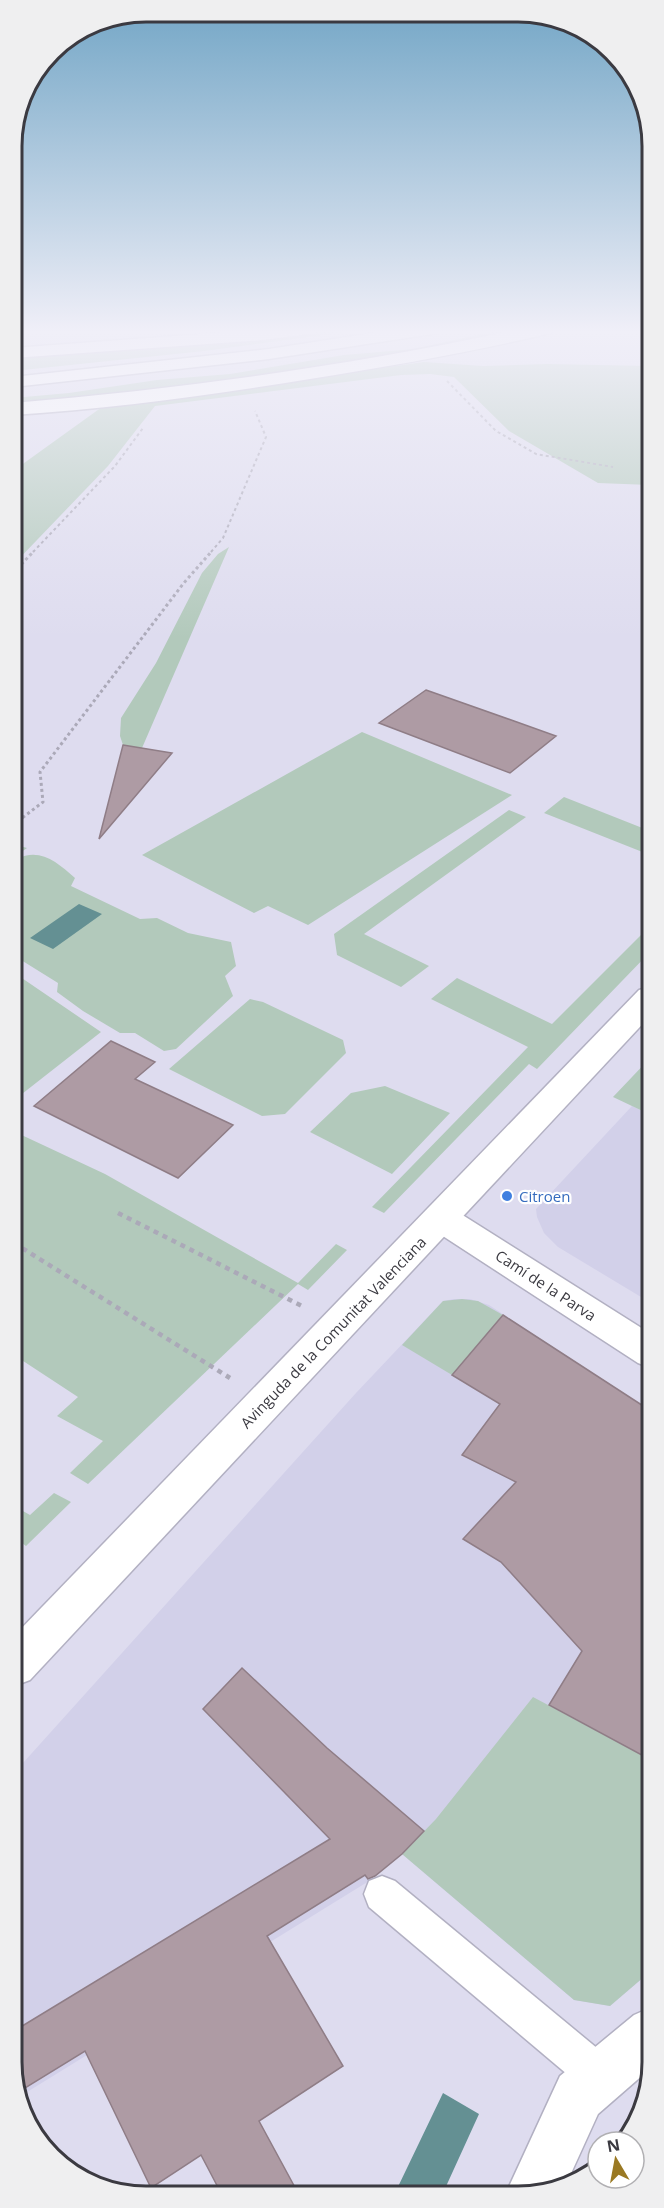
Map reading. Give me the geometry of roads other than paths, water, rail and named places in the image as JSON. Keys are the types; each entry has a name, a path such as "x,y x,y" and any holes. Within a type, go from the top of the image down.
{"main road":[{"name":"Avinguda de la Comunitat Valenciana","path":"22,1657 642,1007"},
{"name":"Camí de la Parva","path":"441,1218 641,1347"},
{"path":"536,2184 579,2095 641,2042"}],"lane":[{"path":"382,1894 601,2077"}],"place":[{"name":"Citroen","path":"507,1196"}]}
